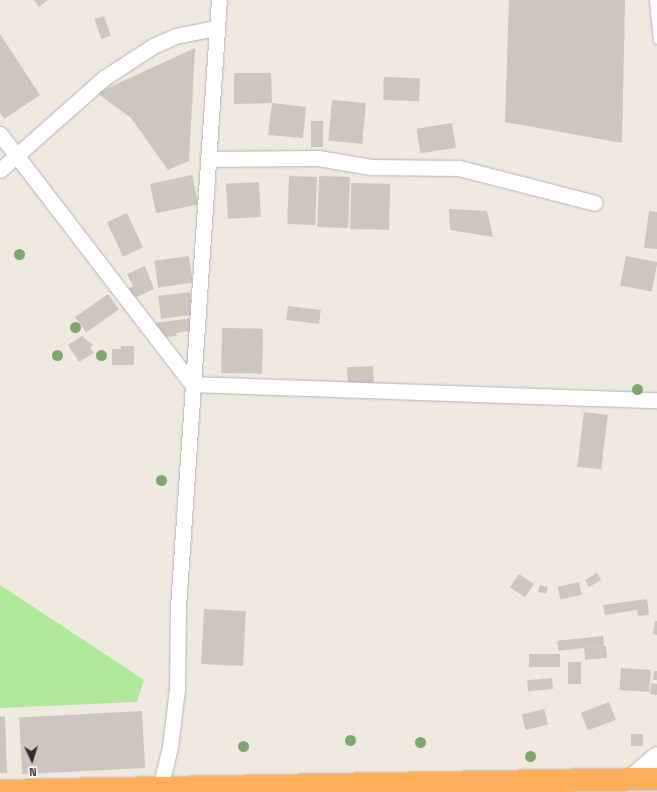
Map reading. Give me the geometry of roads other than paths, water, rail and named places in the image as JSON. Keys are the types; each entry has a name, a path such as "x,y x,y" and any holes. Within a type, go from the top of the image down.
{"highway":[{"path":"0,791 159,790 657,779"}],"street":[{"path":"159,790 170,747 177,689 192,384 210,159 216,28 219,0"},
{"path":"0,170 18,157 25,145 104,78 152,46 216,28"},
{"path":"0,134 192,384"},
{"path":"210,159 318,158 371,166 459,168 595,203"},
{"path":"192,384 657,400"},
{"path":"631,779 657,757"}],"lane":[{"path":"653,0 657,40"}]}
